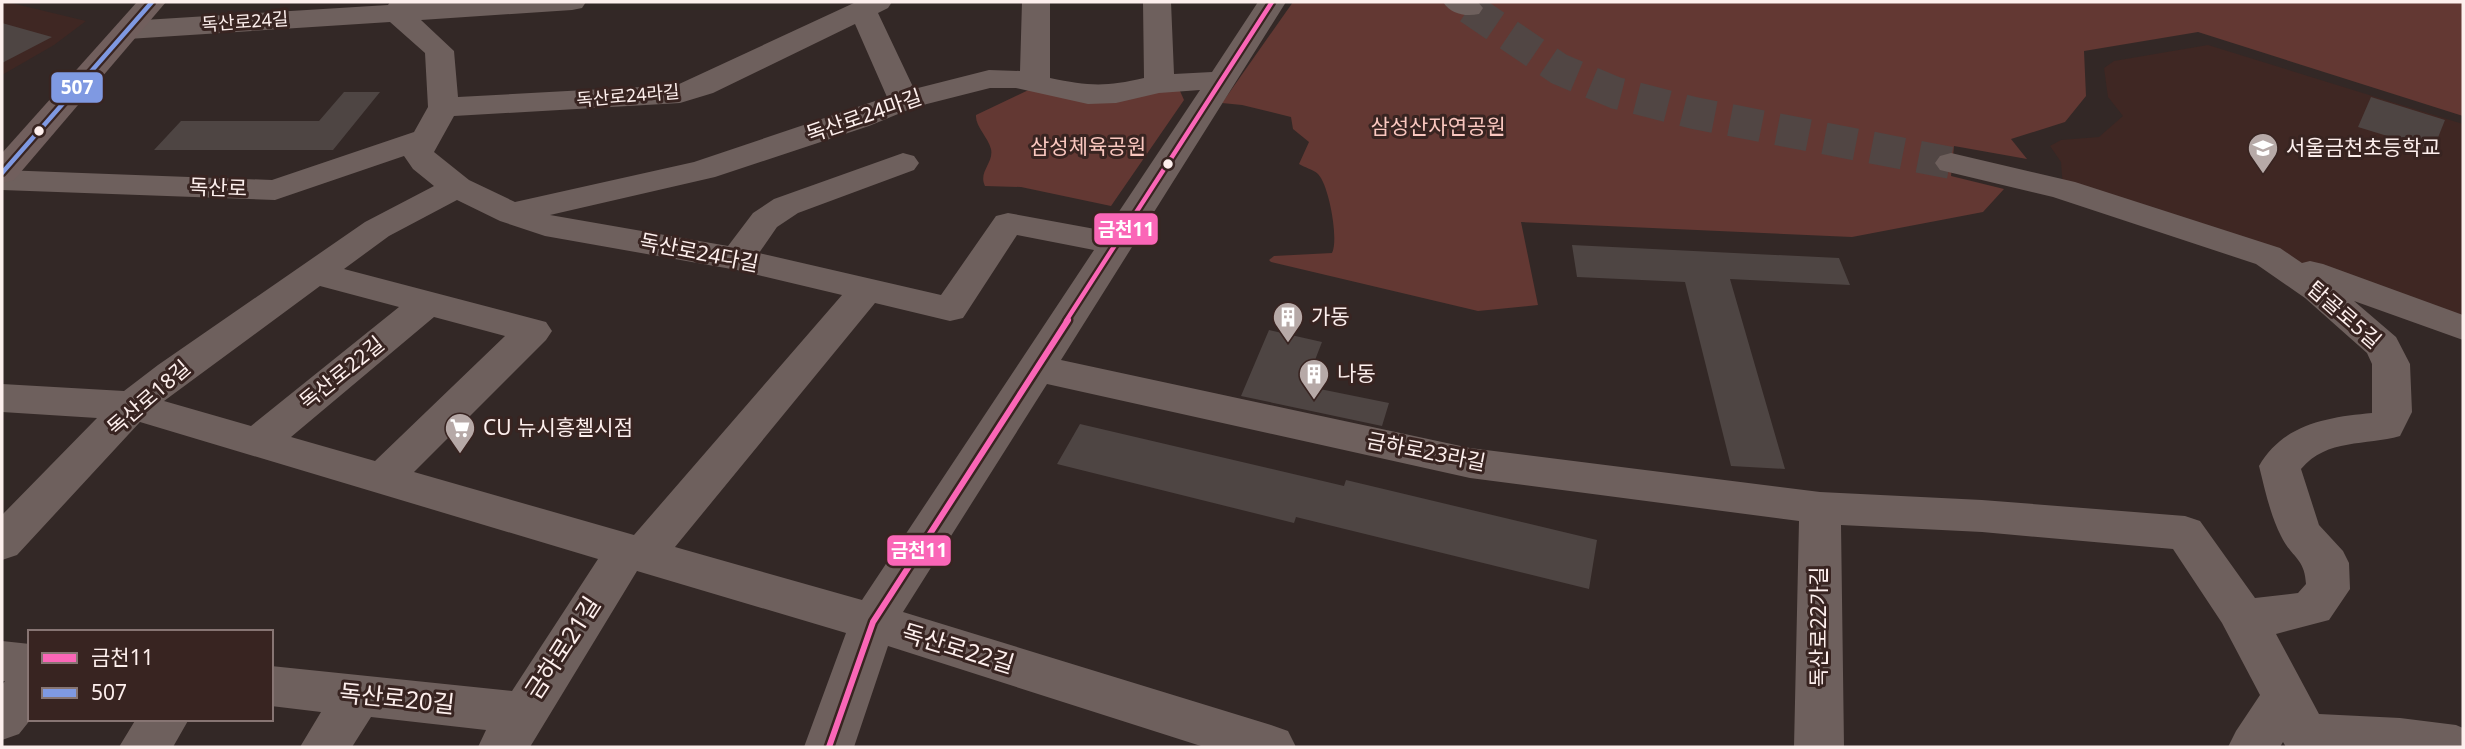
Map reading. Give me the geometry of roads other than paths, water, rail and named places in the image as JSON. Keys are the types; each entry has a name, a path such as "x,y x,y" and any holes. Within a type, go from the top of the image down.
{"main road":[{"path":"2,173 152,2"}],"street":[{"name":"독산로24길","path":"128,30 302,10 572,2"},
{"path":"1035,82 1036,2"},
{"path":"1157,2 1159,84"},
{"path":"829,747 873,622 1272,2"},
{"path":"871,6 904,101"},
{"name":"독산로24라길","path":"443,107 680,94 702,87 871,6"},
{"path":"401,7 439,51 443,107 426,138"},
{"name":"독산로24마길","path":"512,214 703,170 904,101 989,79 1035,82 1088,95 1116,94 1159,84 1222,80"},
{"name":"독산로24다길","path":"426,138 418,152 424,162 457,187 512,214 545,225 737,259 950,309 1008,223 1116,244"},
{"name":"독산로","path":"2,180 275,190 426,138"},
{"path":"737,259 765,220 786,205 903,163"},
{"name":"탑골로5길","path":"1951,163 2063,189 2268,256 2318,290 2383,346 2391,364 2392,412 2386,426 2305,440 2290,452 2280,466 2293,514 2302,535 2327,563 2328,589 2313,607 2286,615 2243,618"},
{"name":"독산로18길","path":"2,543 132,407 172,374 377,229 457,187"},
{"path":"2268,256 2463,328"},
{"path":"314,272 533,331 382,479"},
{"path":"634,553 866,290"},
{"name":"독산로22길","path":"257,443 428,303"},
{"name":"금하로23라길","path":"1036,369 1470,463 1820,508"},
{"name":"독산로22길","path":"2,398 132,407 873,622 1271,747"},
{"path":"1820,508 1982,516 2185,533 2215,570 2301,727"},
{"name":"독산로22가길","path":"1819,747 1820,508"},
{"name":"금하로21길","path":"512,730 634,553"},
{"path":"2,661 28,664"},
{"name":"독산로20길","path":"273,686 360,694 512,730"},
{"path":"2,719 28,688"},
{"path":"326,747 360,694"},
{"path":"144,747 164,721"},
{"path":"2253,747 2301,727 2361,737 2456,747"}],"tunnel":[{"path":"1469,8 1559,69 1616,93 1694,113 1951,163"}],"place":[{"name":"서울금천초등학교","path":"2263,175"},
{"name":"가동","path":"1288,344"},
{"name":"나동","path":"1314,401"},
{"name":"CU 뉴시흥첼시점","path":"460,455"}],"park label":[{"name":"삼성산자연공원","path":"1438,127"},
{"name":"삼성체육공원","path":"1088,147"}]}
